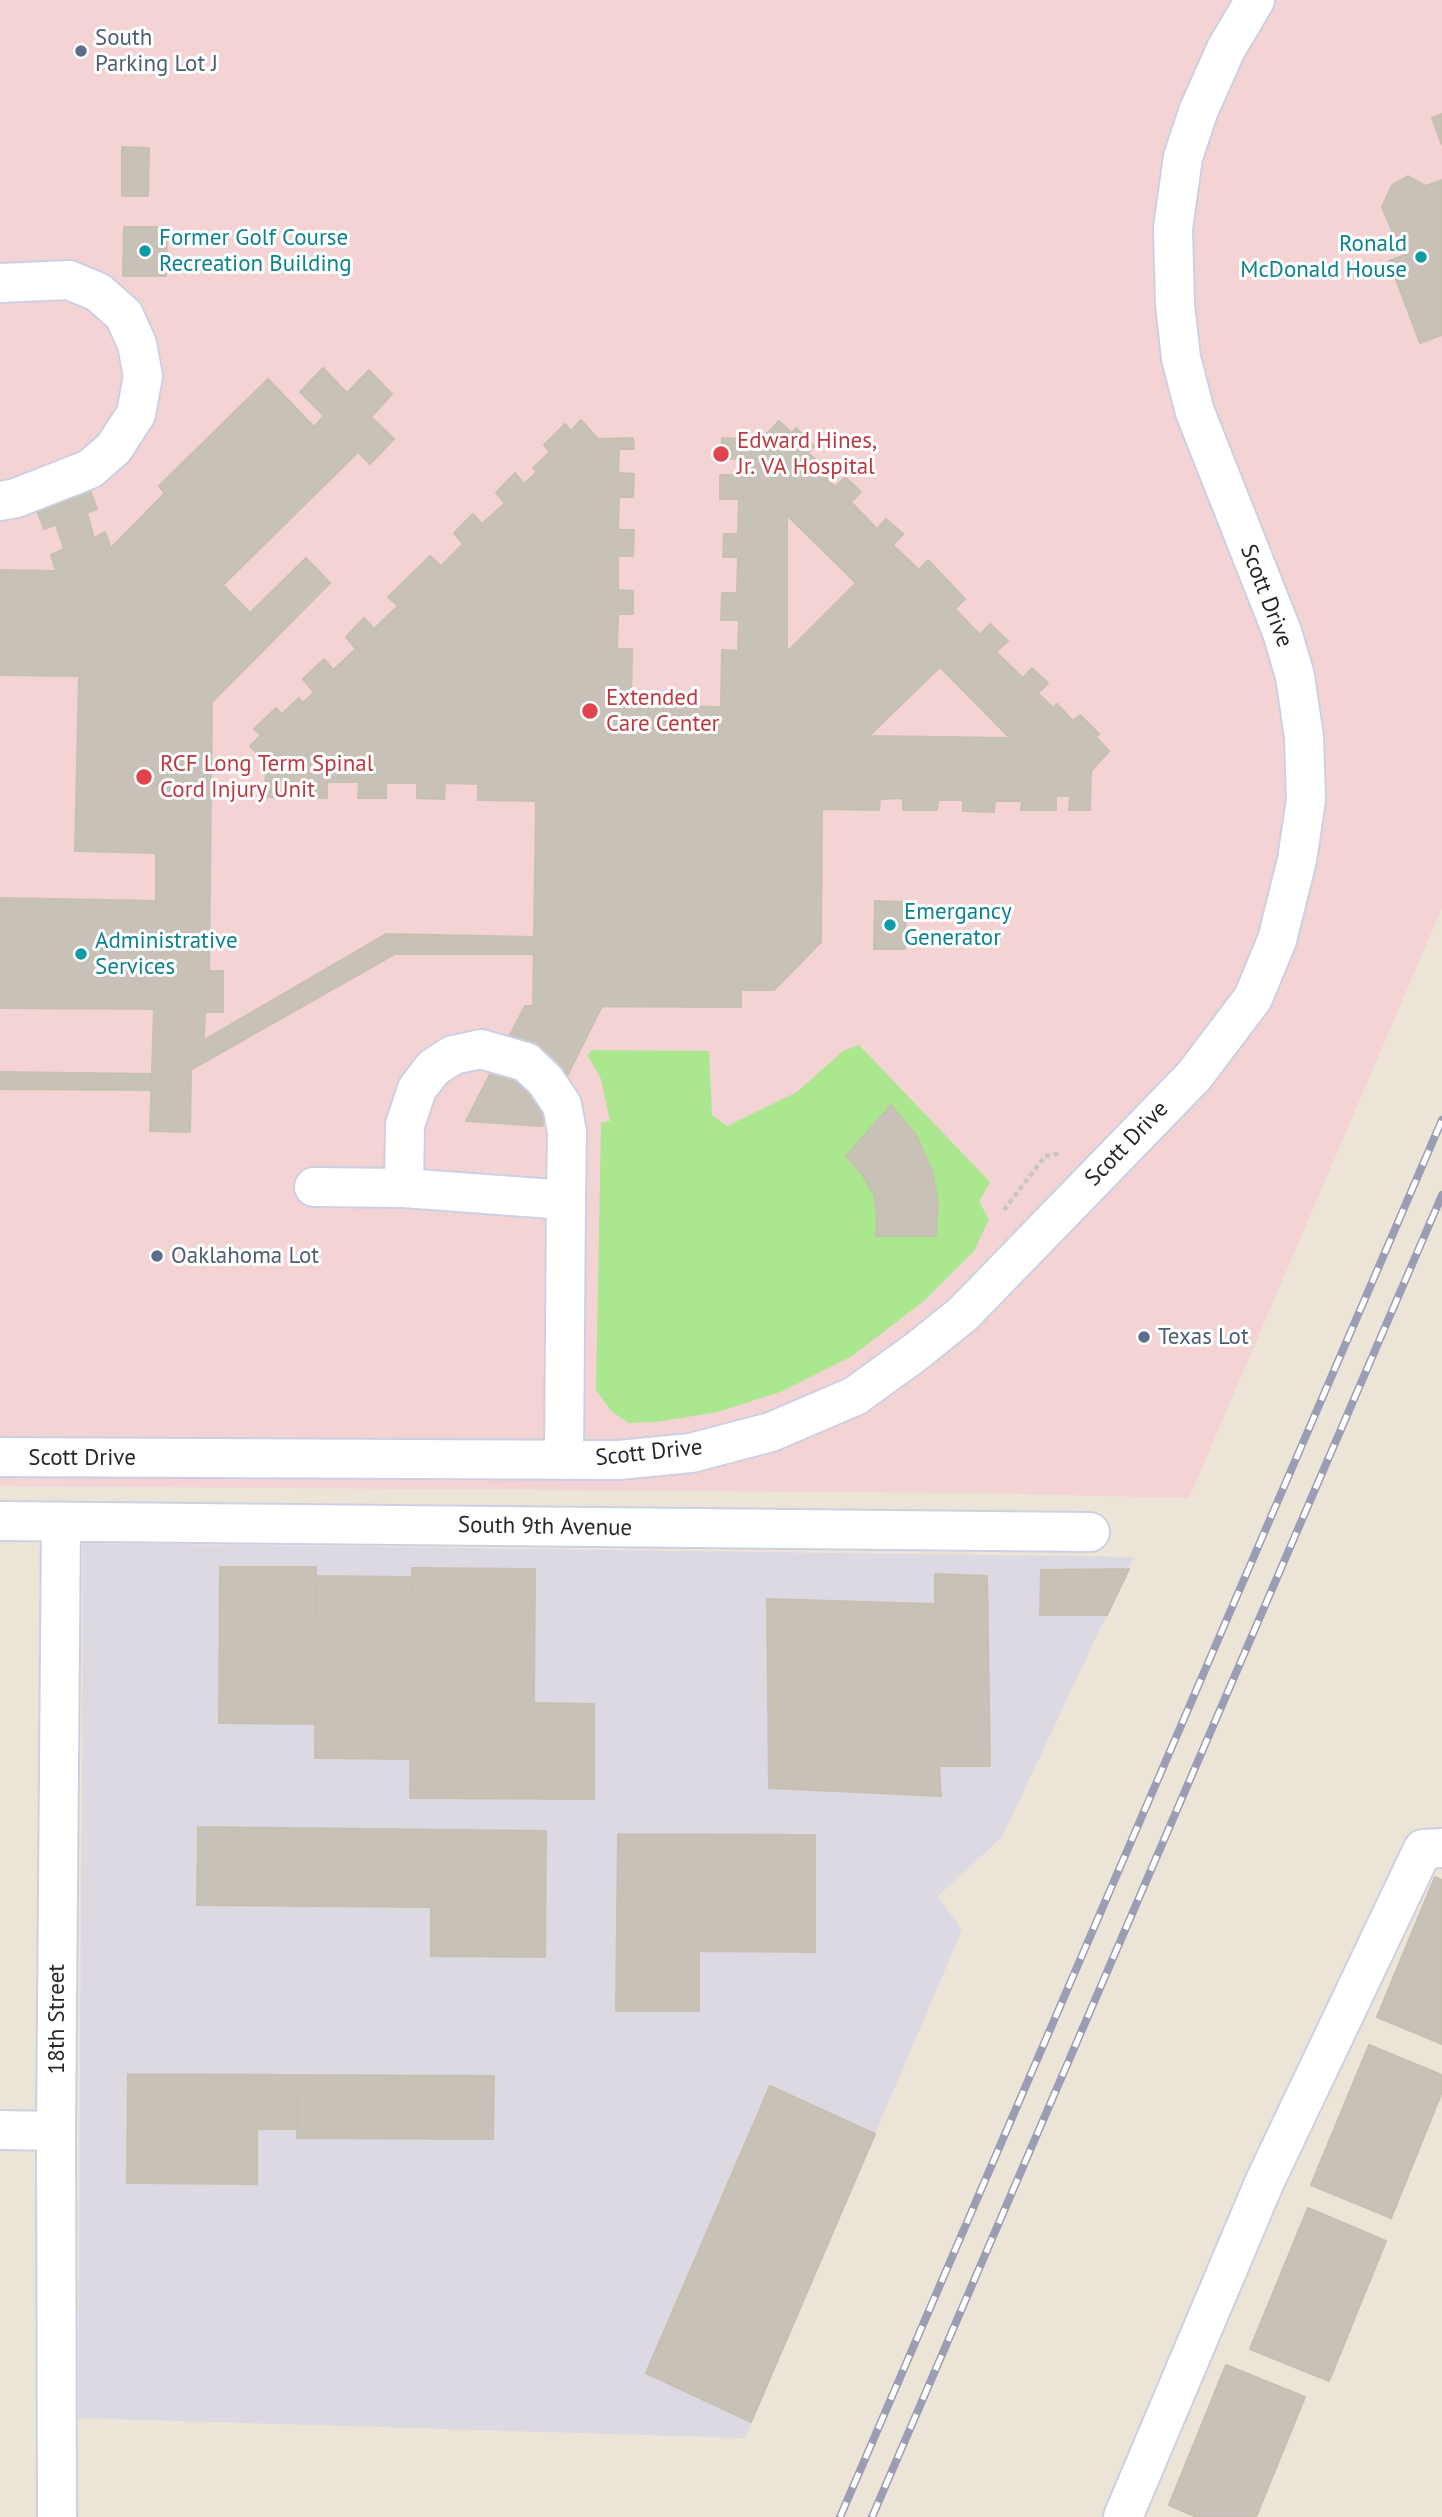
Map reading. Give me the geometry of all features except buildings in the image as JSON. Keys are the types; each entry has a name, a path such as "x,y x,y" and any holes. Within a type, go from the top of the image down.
{"street":[{"name":"Scott Drive","path":"0,1457 619,1460 691,1452 771,1432 855,1396 963,1314 1194,1076 1253,998 1277,940 1297,860 1306,800 1304,737 1295,676 1282,632 1195,412 1181,358 1175,304 1173,228 1183,158 1198,112 1226,49 1255,0"},
{"path":"0,284 69,280 98,292 124,316 137,344 143,376 136,414 114,448 90,470 16,498 0,500"},
{"path":"404,1188 405,1125 417,1089 433,1068 453,1055 481,1049 526,1062 545,1080 562,1105 567,1132 564,1460"},
{"path":"314,1187 404,1188 566,1200"},
{"name":"South 9th Avenue","path":"0,1521 1090,1532"},
{"name":"18th Street","path":"57,2517 56,2131 61,1522"},
{"path":"1123,2517 1265,2181 1358,1984 1423,1849 1442,1848"},
{"path":"0,2130 56,2131"}],"path":[{"path":"1001,1219 1004,1208 1045,1156 1072,1151"}],"shaded area":[{"name":"Edward Hines, Jr. VA Hospital","path":"0,0 1442,0 1442,908 1189,1498 971,1493 0,1486"},
{"path":"83,1543 1134,1557 1002,1837 938,1896 962,1930 745,2438 78,2418"}],"green space":[{"path":"859,1045 990,1182 979,1202 989,1219 974,1251 925,1300 852,1356 783,1391 718,1412 656,1422 629,1423 611,1411 596,1390 601,1123 610,1121 601,1079 588,1056 592,1050 709,1051 712,1115 727,1126 797,1092 843,1051"}],"railway":[{"path":"840,2517 1442,1120"},
{"path":"872,2517 1442,1195"}],"place":[{"name":"South Parking Lot J","path":"81,51"},
{"name":"Former Golf Course Recreation Building","path":"145,251"},
{"name":"Ronald McDonald House","path":"1421,257"},
{"name":"Edward Hines, Jr. VA Hospital","path":"721,454"},
{"name":"Extended Care Center","path":"590,711"},
{"name":"RCF Long Term Spinal Cord Injury Unit","path":"144,777"},
{"name":"Emergancy Generator","path":"890,925"},
{"name":"Administrative Services","path":"81,954"},
{"name":"Oaklahoma Lot","path":"157,1256"},
{"name":"Texas Lot","path":"1144,1337"}]}
